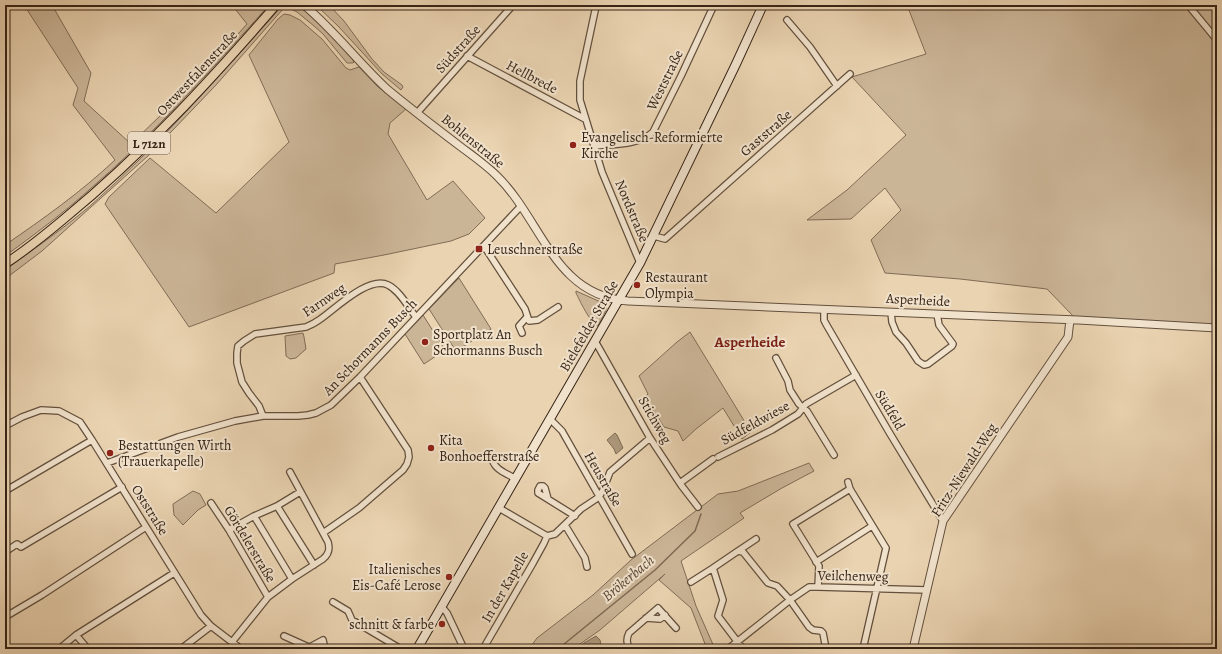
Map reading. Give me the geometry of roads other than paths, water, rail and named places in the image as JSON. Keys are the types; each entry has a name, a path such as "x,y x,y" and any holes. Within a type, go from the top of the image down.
{"main road":[{"name":"Ostwestfalenstraße","path":"5,264 41,238 134,158 220,69 276,5"},
{"name":"Bielefelder Straße","path":"418,649 640,263 763,5"}],"street":[{"name":"Bohlenstraße","path":"304,5 334,33 376,79 418,111 496,175 521,206 555,258 570,276 585,288 597,294 618,300"},
{"name":"Südstraße","path":"418,111 513,5"},
{"path":"592,5 606,5"},
{"name":"Weststraße","path":"595,146 639,141 649,136 653,132 714,5"},
{"path":"1188,5 1217,40"},
{"name":"Nordstraße","path":"596,6 580,81 580,100 602,172 640,263"},
{"path":"787,20 810,47 837,86"},
{"name":"Hellbrede","path":"467,56 586,119"},
{"name":"Gaststraße","path":"654,236 665,238 850,74"},
{"name":"An Schormanns Busch","path":"107,463 178,437 235,421 263,416 298,416 316,413 334,403 521,206"},
{"path":"484,246 526,310 528,319"},
{"name":"Farnweg","path":"263,416 259,406 242,382 237,363 236,353 238,346 244,341 255,334 306,327 320,320 352,295 373,284 380,283 387,284 397,292 416,317"},
{"name":"Asperheide","path":"618,300 1217,328"},
{"path":"522,332 518,326 528,319 538,320 558,307"},
{"name":"Südfeld","path":"824,309 824,320 826,324 943,521"},
{"path":"891,312 892,322 896,332 918,361 924,365 928,364 952,346 939,325 936,314"},
{"name":"Fritz-Niewald-Weg","path":"913,649 943,521 1068,337 1070,320"},
{"name":"Stichweg","path":"595,341 650,438 698,507"},
{"path":"776,358 788,381 790,390 802,408"},
{"name":"Südfeldwiese","path":"680,483 715,458 772,430 798,414 806,404 856,375"},
{"path":"323,533 359,508 403,470 409,457 408,450 360,376"},
{"name":"Südfeldwiese","path":"802,408 807,411 834,455"},
{"name":"Oststraße","path":"5,426 22,417 41,410 59,411 80,422 201,615 211,626 241,649"},
{"name":"Heustraße","path":"550,419 562,431 632,554"},
{"path":"499,508 547,536 555,534 581,509 599,497 610,472 650,438"},
{"path":"5,491 92,440"},
{"path":"492,456 492,461 495,466 516,479"},
{"path":"232,642 268,598 292,579 324,559 329,552 328,542 290,472"},
{"path":"848,482 850,489 886,548 863,649"},
{"path":"5,552 17,544 21,547 122,487"},
{"path":"786,528 850,489"},
{"path":"229,530 254,516 277,506 300,492"},
{"path":"548,499 575,516"},
{"name":"Gördelerstraße","path":"211,503 229,530 268,598"},
{"path":"277,506 314,565"},
{"path":"254,516 292,579"},
{"path":"793,524 819,566 818,587"},
{"path":"564,525 571,533 585,558 587,567"},
{"path":"816,562 872,526"},
{"path":"5,617 42,595 146,527"},
{"name":"In der Kapelle","path":"483,649 547,536"},
{"path":"691,582 756,539"},
{"path":"738,551 743,552 768,583 777,586 790,600 809,627 823,633 826,649"},
{"path":"713,568 723,600 718,616 743,649"},
{"path":"59,649 76,635 174,572"},
{"name":"Veilchenweg","path":"728,649 790,600 809,587 927,590"},
{"path":"333,602 348,610 352,620 401,649"},
{"path":"442,607 447,613 464,649"},
{"path":"629,649 627,643 629,633 658,608 676,628"},
{"path":"646,618 660,619 665,616"},
{"path":"181,649 211,626"},
{"path":"76,635 88,649"},
{"path":"284,636 312,648 324,640 325,649"}],"waterway":[{"name":"Brökerbach","path":"558,649 655,570 695,531 701,514"}],"place":[{"name":"Evangelisch-Reformierte Kirche","path":"573,145"},
{"name":"Leuschnerstraße","path":"479,249"},
{"name":"Restaurant Olympia","path":"637,285"},
{"name":"Sportplatz An Schormanns Busch","path":"425,342"},
{"name":"Kita Bonhoefferstraße","path":"431,448"},
{"name":"Bestattungen Wirth (Trauerkapelle)","path":"110,453"},
{"name":"Italienisches Eis-Café Lerose","path":"449,577"},
{"name":"schnitt & farbe","path":"442,624"}],"district":[{"name":"Asperheide","path":"750,342"}]}
